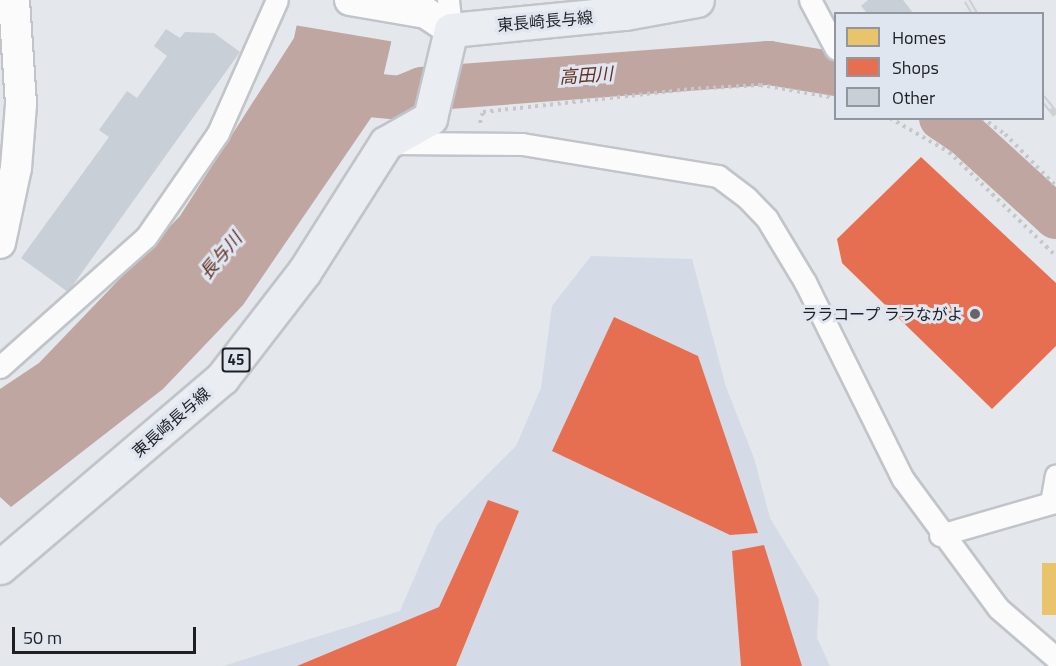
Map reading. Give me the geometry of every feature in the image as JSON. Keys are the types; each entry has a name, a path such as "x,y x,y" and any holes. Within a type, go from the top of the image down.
{"main road":[{"name":"東長崎長与線","path":"0,567 222,378 304,272 386,143 430,118 442,24 625,14 697,0"}],"street":[{"path":"2,0 21,0"},
{"path":"0,243 16,168 21,104 14,0"},
{"path":"0,367 146,237 218,133 278,0"},
{"path":"350,0 442,24"},
{"path":"810,0 834,46"},
{"path":"386,143 522,144 718,176 747,198 767,219 805,282 903,479 940,535 998,608 1056,658"},
{"path":"940,535 1051,503 1056,475"}],"path":[{"path":"474,144 483,112 760,85 834,98"},
{"path":"893,120 949,152 1056,256"},
{"path":"985,120 1005,134 1056,186"}],"shaded area":[{"path":"591,256 692,259 726,387 754,458 770,518 819,599 817,638 830,666 223,666 400,611 437,525 516,446 541,388 552,306"}],"water":[{"name":"長与川","path":"302,0 401,0 375,112 243,305 163,389 11,507 0,497 0,389 39,363 180,216 294,38"}],"pier":[{"path":"299,0 404,0 395,42 294,25"}],"building: Homes":[{"path":"1042,563 1056,563 1056,615 1042,615"}],"building: Shops":[{"name":"ララコープ ララながよ","path":"921,157 1056,283 1056,346 992,409 842,263 837,239"},
{"path":"614,317 698,356 758,533 730,535 552,451"},
{"path":"488,500 519,511 456,666 297,666 439,607"},
{"path":"764,545 802,666 741,666 732,551"}],"building: Other":[{"path":"868,0 903,0 912,12 866,12 861,6"},
{"path":"166,29 180,38 185,32 214,33 240,52 68,292 21,258 109,137 99,130 127,91 137,98 167,56 154,46"}],"waterway":[{"name":"高田川","path":"338,92 400,98 422,89 769,63 834,74"},
{"name":"高田川","path":"944,120 965,134 1056,217"}],"railway":[{"path":"967,0 974,12"},
{"path":"1044,99 1056,114"}],"place":[{"name":"ララコープ ララながよ","path":"975,314"}]}
